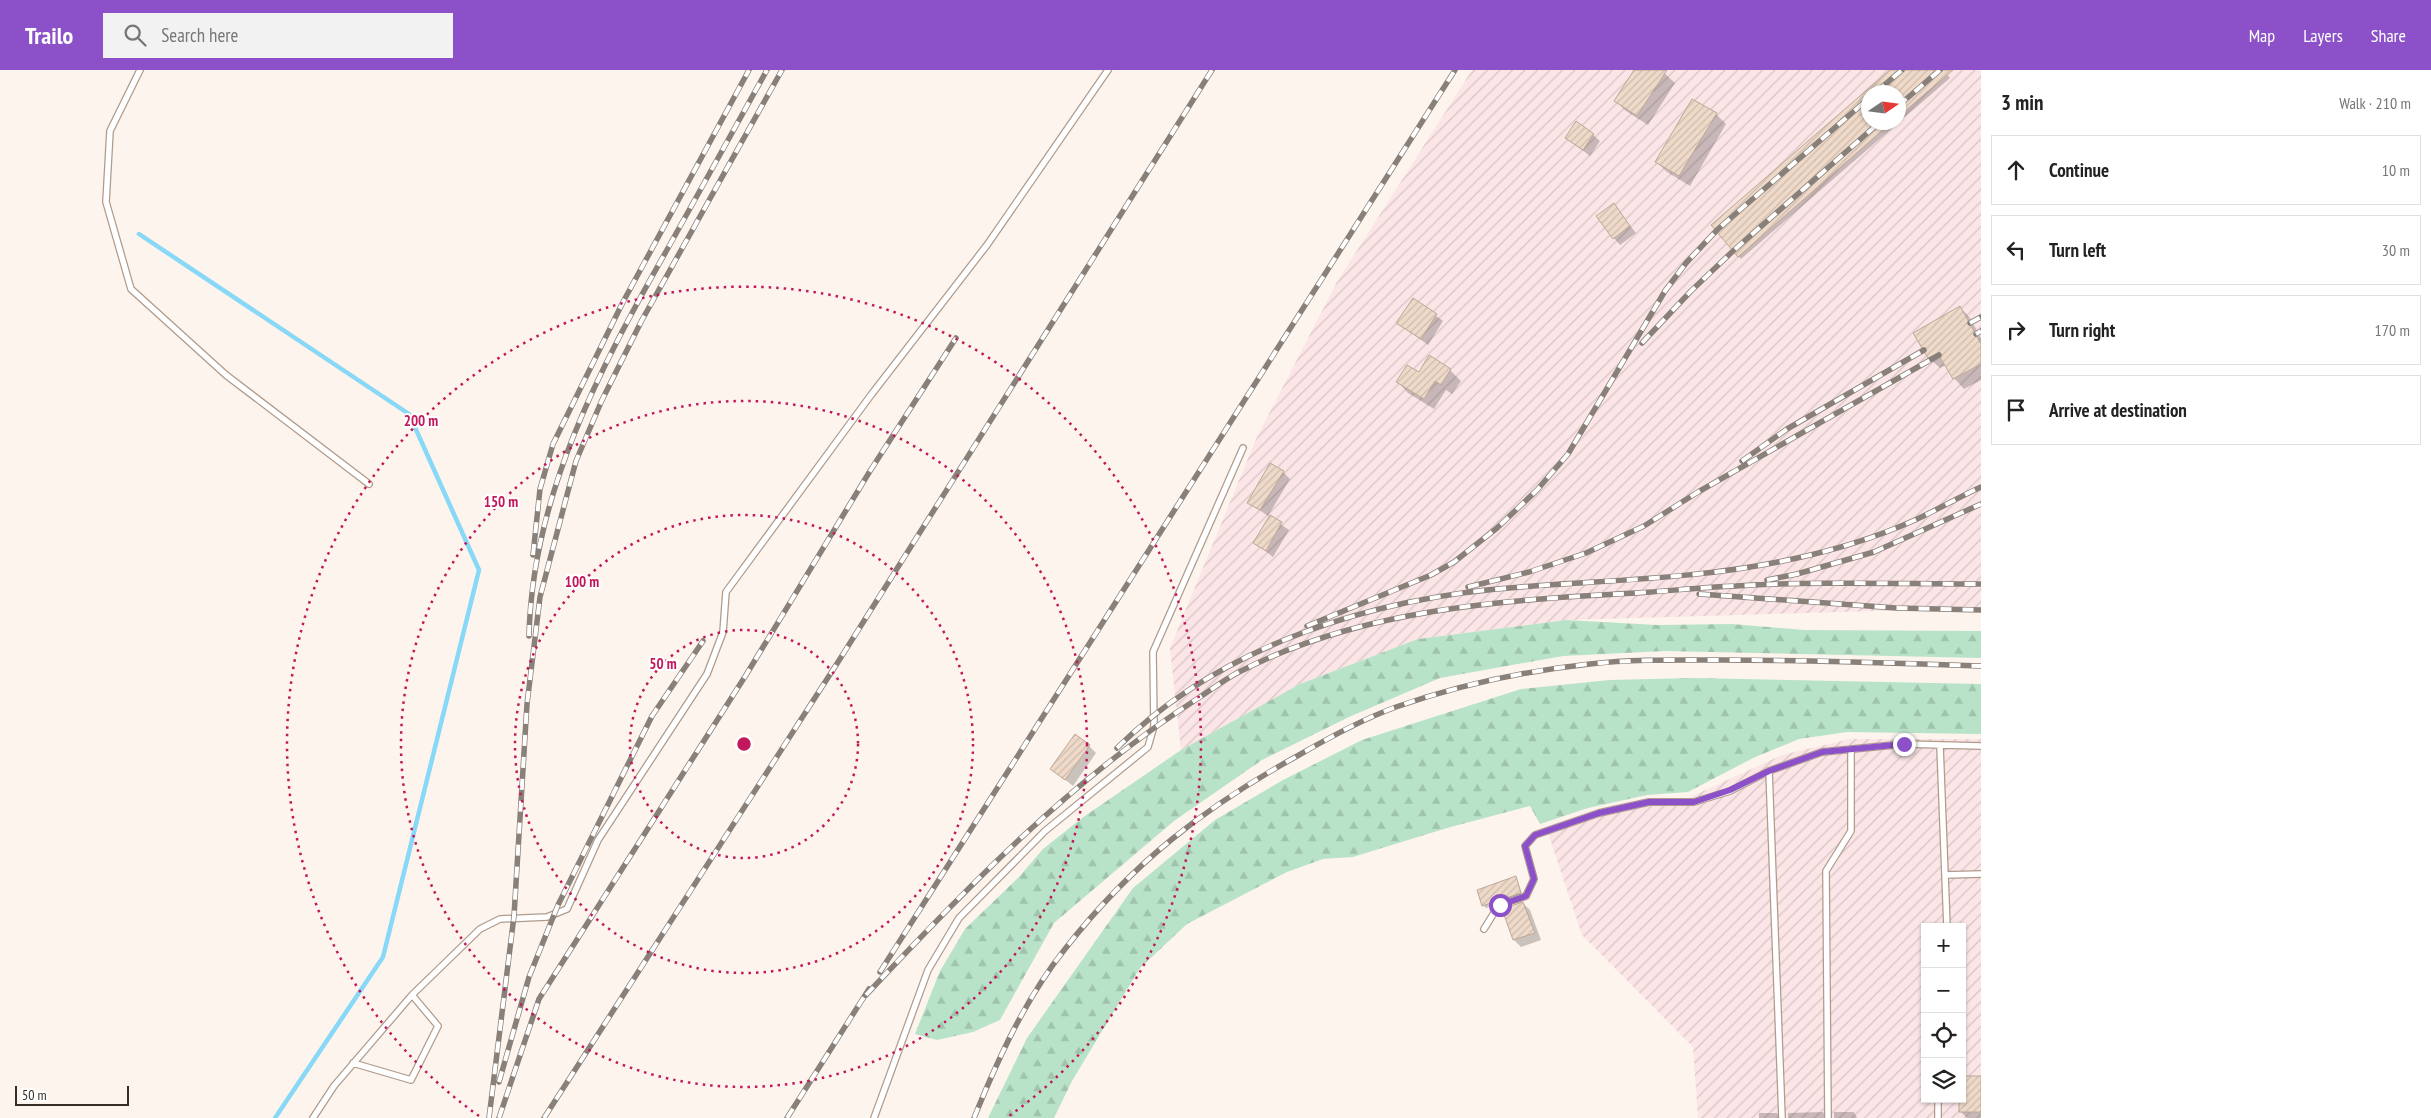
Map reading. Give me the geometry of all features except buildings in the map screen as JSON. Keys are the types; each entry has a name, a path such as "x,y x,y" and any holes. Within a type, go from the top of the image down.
{"lane":[{"path":"140,70 110,131 106,202 131,289 226,375 369,484"},
{"path":"313,1118 334,1086 412,995 480,929 500,919 547,917 567,909 598,840 707,674 723,632 726,592 866,403 987,245 1108,70"},
{"path":"874,1118 928,970 959,918 1045,832 1148,747 1154,726 1153,652 1243,448"},
{"path":"1484,929 1500,905 1526,896 1534,879 1525,846 1535,835 1599,813 1649,802 1694,802 1730,790 1769,771 1822,752 1904,744 1981,746"},
{"path":"1940,746 1947,923"},
{"path":"1828,1118 1826,871 1851,831 1851,749"},
{"path":"1769,771 1782,1118"},
{"path":"1945,875 1962,874"},
{"path":"1945,875 1981,874"},
{"path":"353,1063 411,1080 438,1026 412,995"},
{"path":"1938,1103 1938,1118"}],"shaded area":[{"path":"1472,70 1981,70 1981,608 1566,620 1418,639 1300,684 1181,750 1170,648 1256,439 1337,282"},
{"path":"1850,739 1981,739 1981,1118 1698,1118 1693,1047 1582,935 1546,827 1612,807 1688,798 1782,755"}],"green space":[{"path":"1566,620 1657,625 1732,624 1804,630 1981,631 1981,658 1665,651 1563,656 1440,678 1349,717 1262,760 1174,821 1054,923 1000,1020 973,1032 937,1040 915,1034 940,971 965,929 1019,877 1043,849 1082,818 1181,750 1300,684 1418,639"},
{"path":"1694,678 1981,684 1981,734 1847,732 1799,739 1753,758 1688,792 1647,795 1588,808 1540,824 1530,806 1447,828 1353,857 1323,859 1287,872 1187,924 1140,968 1072,1081 1054,1118 988,1118 1027,1038 1133,888 1215,820 1283,780 1362,740 1521,689 1609,680"}],"waterway":[{"path":"139,234 409,414 479,570 383,957 275,1118"}],"railway":[{"path":"533,555 540,489 553,444 623,302 749,70"},
{"path":"529,636 533,584 542,533 556,483 574,434 618,340 767,70"},
{"path":"489,1118 514,916 527,704 540,597 576,461 602,400 642,320 782,70"},
{"path":"544,1118 838,662 1212,70"},
{"path":"880,972 1455,70"},
{"path":"1884,85 1902,70"},
{"path":"1906,99 1940,70"},
{"path":"1307,626 1431,575 1454,562 1497,528 1537,490 1568,454 1665,291 1686,263 1718,229 1861,105"},
{"path":"1642,343 1691,291 1733,251 1871,130"},
{"path":"1970,323 1981,317"},
{"path":"1976,334 1981,331"},
{"path":"499,1118 539,999 746,675 870,471 956,338"},
{"path":"1742,461 1787,429 1924,350"},
{"path":"1468,587 1529,572 1586,553 1644,526 1698,492 1939,355"},
{"path":"1117,748 1159,712 1204,680 1253,654 1304,632 1357,615 1411,602 1466,593 1718,572 1783,561 1867,539 1899,527 1981,487"},
{"path":"1767,580 1797,574 1874,552 1981,504"},
{"path":"866,995 982,875 1064,799 1151,730 1228,678 1286,651 1334,634 1383,621 1484,604 1535,599 1767,584 1981,584"},
{"path":"1699,594 1896,608 1981,610"},
{"path":"499,1082 529,977 558,905 652,716 703,641"},
{"path":"974,1118 1003,1052 1037,988 1090,918 1117,890 1172,839 1232,795 1311,748 1371,717 1420,699 1492,680 1606,662 1755,660 1981,666"},
{"path":"787,1118 869,989"}],"route":[{"path":"1500,905 1526,896 1534,879 1525,846 1535,835 1599,813 1649,802 1694,802 1730,790 1769,771 1822,752 1904,744"}]}
